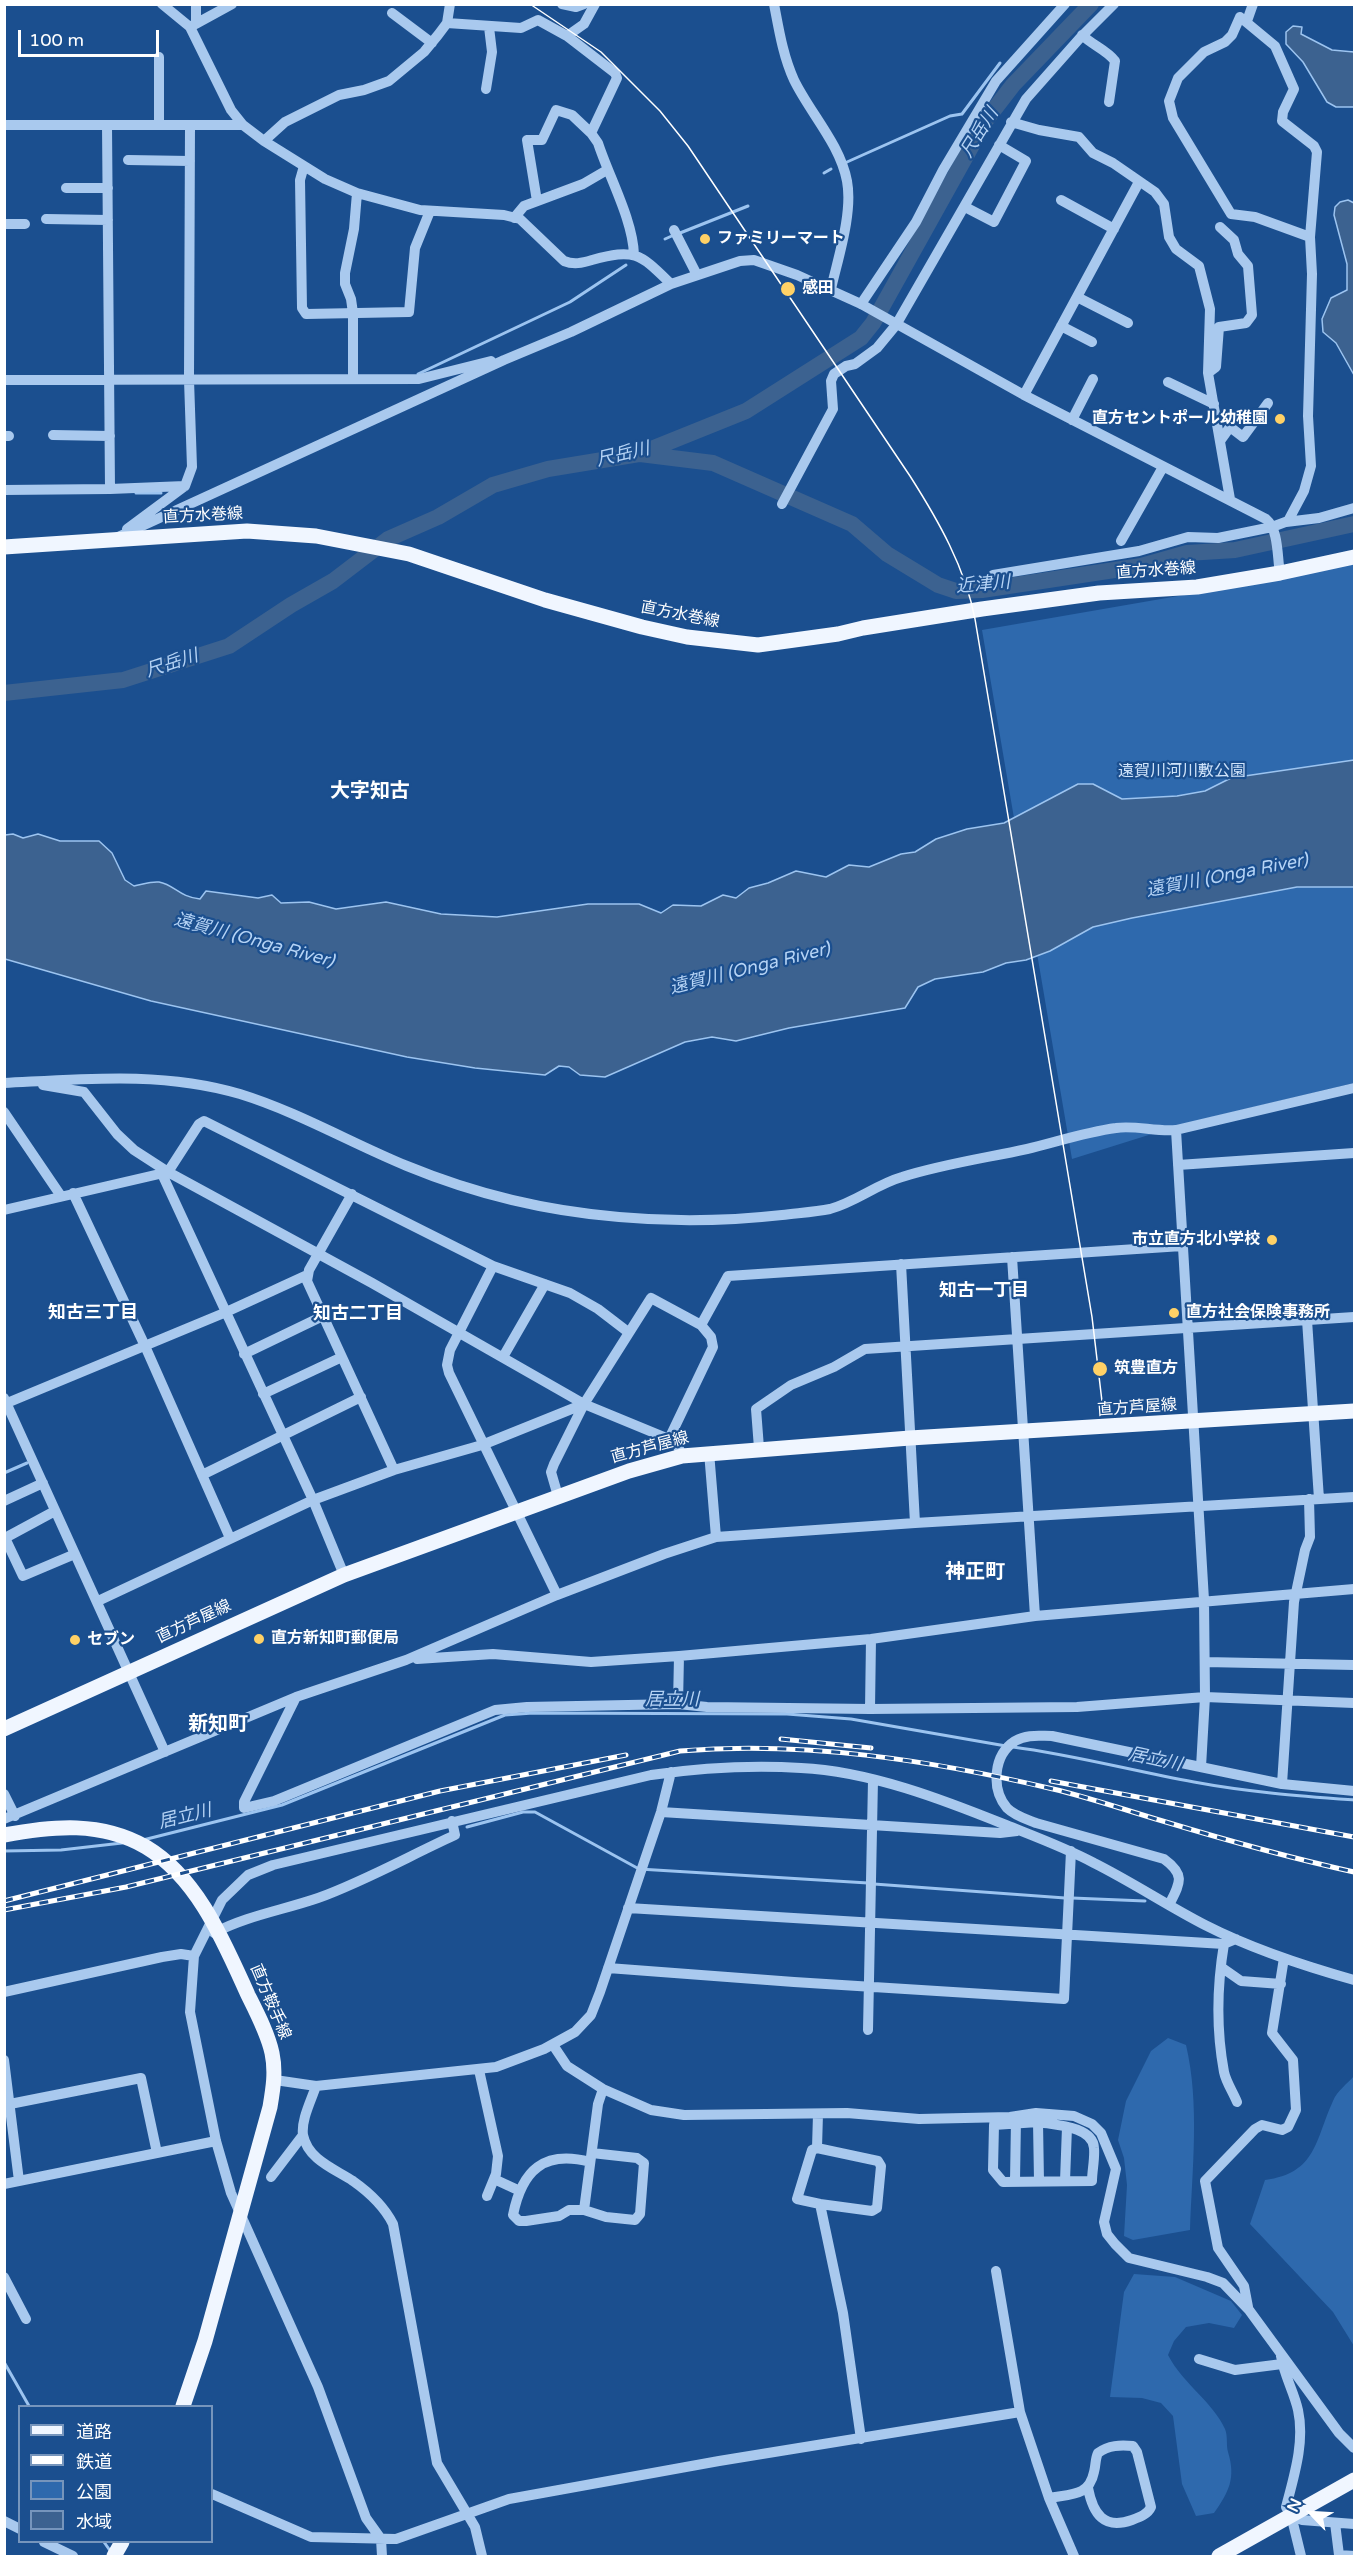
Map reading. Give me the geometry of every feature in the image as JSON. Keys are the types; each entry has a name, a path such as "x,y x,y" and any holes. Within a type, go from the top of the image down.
{"main road":[{"name":"直方水巻線","path":"4,547 247,531 316,536 409,554 599,616 687,637 758,645 791,642 982,609 1099,593 1197,587 1280,573 1354,557"},
{"name":"直方芦屋線","path":"4,1729 344,1575 629,1471 682,1456 759,1448 1354,1411"},
{"name":"直方鞍手線","path":"4,1835 45,1827 107,1832 136,1843 170,1865 213,1922 272,2052 275,2080 270,2108 205,2341 183,2405"},
{"path":"1219,2556 1354,2480"}],"street":[{"path":"162,4 193,26 231,110 243,125 264,141 325,179 357,193 430,211 504,215 514,218 527,225 564,261 570,264 615,254 634,255 647,261 671,284"},
{"path":"193,26 196,4"},
{"path":"193,26 232,4"},
{"path":"264,141 285,122 339,95 364,90 389,81 432,43 447,23 450,4"},
{"path":"562,4 576,8 584,4"},
{"path":"567,36 584,24 595,4"},
{"path":"774,4 783,49 794,79 837,153 847,183 845,223 831,290"},
{"path":"861,304 916,222 943,170 996,81 1065,4"},
{"path":"782,504 833,409 831,381 834,374 846,366 855,364 877,348 896,325 1026,99 1082,35 1114,4"},
{"path":"1246,21 1252,4"},
{"path":"392,13 432,43"},
{"path":"993,575 1139,551 1188,537 1218,538 1273,530 1293,513 1304,491 1311,466 1308,416 1312,274 1310,237 1317,152 1314,146 1282,121 1283,112 1294,88 1275,46 1240,18 1226,42 1204,52 1178,78 1169,101 1173,118 1232,214 1255,217 1310,237"},
{"path":"447,23 521,28 538,20 567,36 617,78 591,133"},
{"path":"486,89 492,52 489,27"},
{"path":"1082,35 1093,45 1111,54 1115,60 1109,102"},
{"path":"159,57 159,125"},
{"path":"537,201 527,140 542,140 555,110 572,115 598,143 626,219 634,255"},
{"path":"1011,122 1079,137 1093,153 1113,163 1155,192 1164,204 1169,237 1176,249 1199,266 1210,309 1208,373 1230,499"},
{"path":"4,125 243,125"},
{"path":"107,125 111,489"},
{"path":"114,538 185,486 190,476 193,456 189,383 190,125"},
{"path":"964,207 994,222 1026,162 999,145"},
{"path":"128,160 190,161"},
{"path":"304,166 300,180 303,312 310,314 409,312 415,248 430,211"},
{"path":"514,218 524,206 583,184 607,170"},
{"path":"1024,395 1139,182"},
{"path":"66,188 108,188"},
{"path":"353,378 353,313 345,284 345,273 354,229 357,193"},
{"path":"1061,200 1114,229"},
{"path":"46,219 108,220"},
{"path":"4,224 25,224"},
{"path":"1208,373 1216,367 1219,327 1246,323 1252,315 1248,266 1238,254 1234,240 1220,227"},
{"path":"676,233 697,274"},
{"path":"114,538 504,360 571,332 671,284 740,261 754,260 797,275 861,304 1024,395 1266,519 1273,530 1280,573"},
{"path":"1077,297 1128,323"},
{"path":"1061,326 1092,342"},
{"path":"4,380 189,383 353,378 419,379 473,364 504,360"},
{"path":"1072,420 1094,379"},
{"path":"1168,382 1214,404"},
{"path":"1220,441 1230,427 1243,437 1268,403"},
{"path":"53,435 110,436"},
{"path":"1121,541 1163,467"},
{"path":"4,490 185,486"},
{"path":"1319,518 1354,508"},
{"path":"1285,522 1343,518 1354,515"},
{"path":"4,541 21,546"},
{"path":"4,1083 150,1078 192,1083 237,1093 276,1106 408,1167 506,1199 561,1211 704,1221 740,1220 830,1209 903,1176 1119,1127 1176,1130 1354,1088"},
{"path":"30,1082 84,1092 117,1134 165,1173 459,1331 584,1404 669,1439 677,1444 682,1456"},
{"path":"4,1112 61,1196"},
{"path":"4,1210 165,1173 198,1124 204,1121 493,1266 570,1293 598,1309 628,1332"},
{"path":"1176,1130 1204,1600 1205,1697 1201,1767"},
{"path":"1178,1164 1354,1153"},
{"path":"165,1173 224,1313 313,1500 344,1575"},
{"path":"73,1193 145,1346 230,1538"},
{"path":"352,1194 307,1275 307,1281 394,1470"},
{"path":"701,1326 728,1276 1182,1245"},
{"path":"1012,1257 1035,1616"},
{"path":"902,1264 915,1523"},
{"path":"493,1266 450,1350 447,1365 482,1445 557,1595"},
{"path":"165,1752 6,1400 145,1346 307,1275"},
{"path":"503,1357 545,1284"},
{"path":"558,1496 552,1469 584,1404 651,1298 701,1326 711,1337 713,1347 669,1439"},
{"path":"244,1354 323,1316"},
{"path":"759,1448 756,1409 791,1385 834,1367 865,1349 1354,1317"},
{"path":"1282,1784 1286,1699 1296,1593 1310,1537 1314,1499 1313,1414 1307,1320"},
{"path":"263,1394 342,1357"},
{"path":"202,1475 361,1397"},
{"path":"98,1601 313,1500 394,1470 482,1445 584,1404"},
{"path":"709,1452 716,1537"},
{"path":"4,1502 43,1483"},
{"path":"4,1794 10,1818 296,1697 406,1660 557,1595 664,1554 716,1537 1354,1497"},
{"path":"56,1511 4,1538 23,1576 75,1554"},
{"path":"406,1660 493,1654 591,1662 679,1656 871,1639 1035,1616 1354,1589"},
{"path":"870,1709 871,1639"},
{"path":"678,1704 679,1656"},
{"path":"1205,1662 1354,1665"},
{"path":"296,1697 244,1802 244,1808 274,1801 495,1710 527,1707 678,1704 707,1707 870,1709 1077,1707 1205,1697 1354,1702"},
{"path":"1169,1905 1180,1885 1179,1875 1176,1867 1164,1859 1019,1817 1008,1809 996,1786 997,1772 1002,1755 1014,1742 1030,1736 1052,1736 1282,1784 1354,1791"},
{"path":"382,2556 381,2539 366,2518 318,2387 231,2193 216,2141 190,2012 194,1956 222,1900 248,1875 273,1865 651,1775 671,1772 802,1768 873,1780 932,1797 1019,1830 1071,1851 1236,1939 1284,1958 1354,1980"},
{"path":"275,2080 316,2086 479,2070 514,2061 575,2032 591,2015 661,1812 671,1772"},
{"path":"868,2030 868,1923 873,1780"},
{"path":"661,1812 1000,1833 1019,1830"},
{"path":"202,1939 232,1923 318,1898 370,1877 455,1835 452,1821"},
{"path":"608,1968 1064,1999 1071,1851"},
{"path":"628,1908 1067,1936 1224,1944 1236,1939"},
{"path":"1224,1944 1217,2001 1224,2074 1237,2102"},
{"path":"4,1992 162,1957 181,1954 194,1956"},
{"path":"1249,2310 1244,2286 1218,2248 1205,2181 1256,2129 1262,2125 1282,2130 1288,2127 1296,2110 1293,2060 1272,2033 1272,2019 1281,1984 1284,1958"},
{"path":"1221,1967 1241,1981 1281,1984"},
{"path":"553,2044 567,2066 603,2089 651,2110 684,2115 847,2113 919,2119 1016,2120 1067,2127 1088,2135 1094,2146 1092,2181 1003,2182 993,2170 994,2125 1016,2120 1036,2113 1074,2116 1092,2124 1101,2133 1116,2169 1104,2222 1107,2234 1115,2244 1129,2258 1208,2277 1223,2283 1249,2310 1340,2433 1354,2448"},
{"path":"4,2060 6,2091 10,2104 19,2181"},
{"path":"479,2070 498,2156 494,2179 487,2196"},
{"path":"10,2104 141,2079 157,2153"},
{"path":"271,2177 303,2135 304,2121 316,2086"},
{"path":"584,2210 598,2104 603,2089"},
{"path":"817,2148 818,2114"},
{"path":"1016,2120 1016,2181"},
{"path":"1038,2122 1039,2181"},
{"path":"1065,2181 1067,2127"},
{"path":"303,2135 318,2160 352,2181 386,2209 393,2224 435,2452 438,2463 475,2527 482,2556"},
{"path":"4,2184 216,2141"},
{"path":"817,2148 878,2161 881,2166 877,2208 872,2211 797,2199 812,2150 817,2148"},
{"path":"555,2158 637,2158 644,2163 640,2214 635,2220 606,2217 584,2210 569,2210 551,2218 519,2221 513,2215 520,2191 529,2174 555,2158"},
{"path":"494,2179 520,2191"},
{"path":"820,2204 843,2313 861,2439"},
{"path":"996,2271 1020,2412 1049,2498 1074,2556"},
{"path":"4,2277 27,2319"},
{"path":"1280,2352 1298,2409 1300,2430 1297,2462 1287,2507 1301,2556"},
{"path":"1199,2359 1235,2370 1282,2364"},
{"path":"213,2494 311,2537 396,2539 509,2499 1020,2412"},
{"path":"1049,2498 1083,2492 1088,2488 1094,2473 1098,2453 1113,2445 1133,2446 1151,2507 1149,2512 1134,2519 1118,2524 1109,2522 1095,2510 1088,2488"},
{"path":"1291,2515 1302,2520 1354,2524"},
{"path":"4,2521 18,2528"},
{"path":"1335,2523 1339,2555 1354,2556"},
{"path":"48,2543 73,2556"}],"green space":[{"name":"遠賀川河川敷公園","path":"1354,561 1354,1083 1187,1123 1072,1159 982,630 1282,578"},
{"path":"1168,2038 1186,2045 1193,2090 1194,2137 1190,2230 1133,2240 1124,2236 1127,2185 1124,2158 1118,2140 1126,2101 1151,2051"},
{"path":"1354,2076 1354,2346 1333,2312 1250,2224 1265,2180 1282,2176 1305,2162 1312,2152 1335,2097"},
{"path":"1134,2274 1175,2277 1231,2301 1242,2315 1234,2328 1209,2323 1186,2327 1174,2341 1168,2355 1220,2419 1226,2432 1231,2470 1230,2484 1214,2513 1196,2516 1182,2484 1173,2416 1161,2403 1142,2398 1110,2397 1124,2292"}],"water":[{"path":"1293,26 1302,27 1301,34 1332,50 1354,52 1354,107 1336,107 1327,102 1303,62 1286,44 1286,32"},
{"path":"1348,200 1354,203 1354,375 1336,343 1323,332 1322,319 1331,298 1347,290 1347,264 1334,215 1335,207 1340,202"},
{"name":"遠賀川 (Onga River)","path":"1354,760 1354,887 1297,887 1093,927 1050,951 1026,960 1006,963 983,972 935,979 918,987 905,1008 789,1028 736,1041 712,1037 685,1042 605,1077 580,1075 569,1067 559,1066 545,1075 475,1068 407,1057 151,1001 5,959 5,835 13,834 23,838 38,834 60,841 99,841 112,853 125,880 134,886 159,882 187,896 200,899 206,891 258,898 272,895 281,903 309,902 336,909 386,902 441,914 497,917 588,904 639,904 661,913 673,905 701,906 723,895 736,898 749,888 796,871 826,877 849,865 869,867 901,854 915,852 936,839 967,829 1004,823 1078,784 1093,784 1122,799 1177,796 1205,791 1231,778"}],"waterway":[{"name":"尺岳川","path":"4,693 123,680 229,646 291,605 333,581 388,539 438,517 493,485 548,469 639,454 746,411 861,338 873,323 986,120 1013,85 1091,4"},
{"path":"847,162 950,116 962,114 1000,63"},
{"path":"824,173 831,169"},
{"path":"680,233 748,206"},
{"path":"665,239 674,235"},
{"path":"418,374 570,302 626,265"},
{"name":"近津川","path":"640,454 713,463 852,524 887,554 938,585 956,591 982,590 1141,566 1187,553 1235,550 1354,524"},
{"path":"136,493 161,493"},
{"path":"4,1473 27,1463"},
{"name":"居立川","path":"143,1840 282,1805 505,1715 533,1713 787,1714 851,1719 1006,1746"},
{"name":"居立川","path":"1013,1747 1214,1785 1354,1800"},
{"path":"467,1827 523,1812 535,1812 639,1869 868,1883"},
{"name":"居立川","path":"4,1851 61,1850 122,1843"},
{"path":"874,1884 1065,1898"},
{"path":"1072,1898 1145,1901"},
{"path":"4,2362 28,2405"},
{"path":"105,2543 111,2552"}],"tram line":[{"path":"530,4 601,52 660,111 688,146 910,476 949,544 965,581 975,619 1092,1317 1103,1410"}],"railway":[{"path":"781,1739 871,1748"},
{"path":"4,1910 126,1887 680,1751 727,1749 774,1749 868,1755 961,1769 1067,1793 1237,1842 1354,1872"},
{"path":"4,1901 440,1791 626,1755"},
{"path":"1051,1781 1354,1837"}],"place":[{"name":"ファミリーマート","path":"705,239"},
{"name":"感田","path":"788,289"},
{"name":"直方セントポール幼稚園","path":"1280,419"},
{"name":"市立直方北小学校","path":"1272,1240"},
{"name":"直方社会保険事務所","path":"1174,1313"},
{"name":"筑豊直方","path":"1100,1369"},
{"name":"直方新知町郵便局","path":"259,1639"},
{"name":"セブン","path":"75,1640"}],"district":[{"name":"大字知古","path":"370,792"},
{"name":"知古一丁目","path":"984,1291"},
{"name":"知古三丁目","path":"93,1313"},
{"name":"知古二丁目","path":"358,1314"},
{"name":"神正町","path":"975,1573"},
{"name":"新知町","path":"218,1725"}]}
